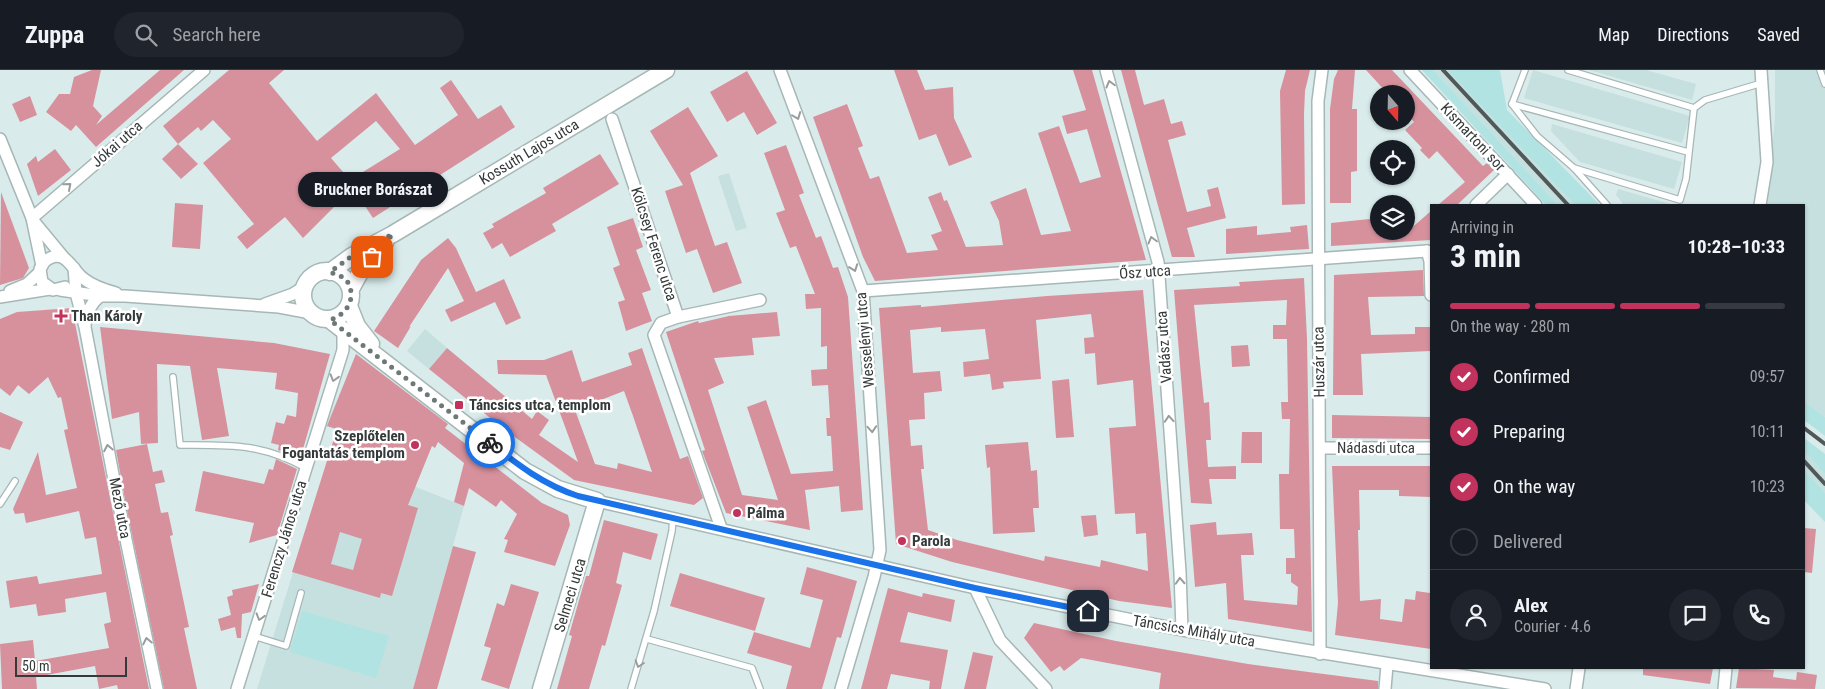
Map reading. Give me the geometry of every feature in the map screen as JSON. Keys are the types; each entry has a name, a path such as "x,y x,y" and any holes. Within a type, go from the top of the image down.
{"street":[{"name":"Jókai utca","path":"32,218 204,70"},
{"name":"Kossuth Lajos utca","path":"330,272 352,256 393,234 666,70"},
{"name":"Wesselényi utca","path":"780,70 863,292 880,550 841,689"},
{"name":"Vadász utca","path":"1106,70 1159,272 1182,630"},
{"name":"Huszár utca","path":"1320,654 1318,101 1322,70"},
{"name":"Kismartoni sor","path":"1410,70 1535,204"},
{"path":"1760,204 1767,162 1762,70"},
{"name":"Kölcsey Ferenc utca","path":"612,119 678,317 661,323 654,335 721,528"},
{"path":"0,139 32,218 42,282 55,289 76,293 256,306 312,313 330,320 340,315 349,306 351,289 342,276 330,272 317,275 304,287 286,297 256,306"},
{"path":"1477,204 1508,174"},
{"path":"32,218 74,272 103,290 125,296"},
{"name":"Kossuth Lajos utca","path":"351,289 362,269 393,234"},
{"name":"Ősz utca","path":"863,292 1159,272 1429,249"},
{"path":"0,296 27,284 53,257 64,258"},
{"path":"0,296 68,286 74,272"},
{"name":"Mező utca","path":"74,272 76,293 85,327 119,506 157,689"},
{"path":"304,287 304,301 312,313"},
{"name":"Mező utca","path":"85,327 86,315 94,301 100,296"},
{"path":"678,317 760,300"},
{"name":"Táncsics Mihály utca","path":"349,306 358,326 387,363"},
{"name":"Táncsics Mihály utca","path":"330,320 525,471 558,490 597,501 721,528 975,588 1182,630 1387,665 1545,689"},
{"name":"Ferenczy János utca","path":"237,689 343,350 343,331"},
{"name":"Nádasdi utca","path":"1320,448 1430,448"},
{"name":"Selmeci utca","path":"541,689 597,501"},
{"path":"975,588 1000,640 1046,689"},
{"path":"1385,689 1387,665"},
{"path":"1576,689 1579,669"},
{"path":"1724,689 1726,669"}],"lane":[{"path":"1512,104 1525,70"},
{"path":"1568,70 1694,108"},
{"path":"1820,70 1825,84"},
{"path":"1574,168 1680,200 1686,180 1694,108 1705,100 1762,83"},
{"path":"1512,104 1688,152"},
{"path":"1512,104 1537,136 1574,168 1606,204"},
{"path":"173,377 180,445 241,445 265,451 306,468"},
{"path":"0,504 15,481"},
{"path":"631,689 647,640 672,531 672,517"},
{"path":"254,636 286,646 301,593"},
{"path":"647,640 752,668 760,689"}],"shaded area":[{"path":"1422,70 1433,70 1557,204 1545,204"},
{"path":"1433,70 1447,70 1574,204 1557,204"},
{"path":"1447,70 1500,70 1507,110 1599,204 1574,204"},
{"path":"1533,70 1690,116 1682,143 1524,98"},
{"path":"1589,70 1646,70 1696,84 1692,100"},
{"path":"1775,70 1825,70 1825,417 1805,402 1805,204 1767,204 1775,117"},
{"path":"1552,124 1682,162 1674,189 1580,162 1551,131"},
{"path":"729,173 747,228 736,231 718,176"},
{"path":"1618,189 1670,204 1623,204 1616,195"},
{"path":"425,329 447,348 429,369 407,351"},
{"path":"356,354 421,405 388,476 464,506 413,689 257,689 337,430 326,426"},
{"path":"1805,402 1825,417 1825,436 1805,421"},
{"path":"1805,439 1825,454 1825,474 1805,452"},
{"path":"1805,452 1825,474 1825,493 1805,471"},
{"path":"1805,471 1825,493 1825,522 1805,501"},
{"path":"302,611 389,636 376,678 290,652"}],"building":[{"path":"92,70 101,70 93,106 102,116 96,125 160,70 184,70 96,147 76,125 71,131 46,112 59,94 70,94 74,77"},
{"path":"229,70 284,70 269,83 317,141 376,93 415,145 458,115 440,88 451,80 478,119 501,105 515,127 373,218 353,188 303,238 285,217 247,249 237,237 254,224 203,163 231,139 213,120 201,131 198,127 178,144 163,126","holes":["376,121 400,149 350,180 331,158"]},
{"path":"894,70 917,70 925,90 953,87 954,118 972,157 949,166 936,134 919,140"},
{"path":"1073,70 1092,70 1146,260 875,281 863,257 813,117 847,104 863,146 858,148 870,179 879,176 907,253 938,250 931,235 942,231 928,197 941,192 944,201 947,200 966,247 1003,245 999,221 990,202 1026,188 1041,235 1071,231 1038,133 1059,126 1080,183 1101,177 1087,129 1067,134 1062,116 1086,110"},
{"path":"1121,70 1135,70 1144,105 1164,99 1171,124 1182,121 1186,135 1168,140 1187,212 1211,206 1207,190 1218,187 1226,218 1187,228 1195,257 1172,257"},
{"path":"1286,70 1310,70 1305,91 1304,114 1305,204 1282,205 1280,91"},
{"path":"1338,70 1355,70 1352,109 1357,109 1357,171 1351,172 1351,203 1330,203 1330,109 1334,79"},
{"path":"1366,70 1392,70 1406,85 1380,85"},
{"path":"747,71 777,123 757,135 744,112 727,122 710,92"},
{"path":"1415,94 1483,166 1487,163 1494,170 1458,204 1439,204 1465,182 1437,151 1429,159 1420,150 1422,148 1405,130 1415,130"},
{"path":"30,96 37,115 20,122 12,104"},
{"path":"688,107 718,156 690,173 715,246 727,242 742,283 713,293 697,249 686,253 665,191 683,185 650,131"},
{"path":"178,144 198,164 181,179 162,159"},
{"path":"786,145 804,193 799,195 816,238 821,236 833,268 838,267 848,297 863,510 841,512 839,486 805,490 810,530 726,513 702,451 705,450 666,332 698,321 699,323 729,316 777,312 780,336 752,338 754,355 714,358 724,383 708,390 742,495 778,500 747,407 766,400 791,474 833,471 831,436 827,436 826,418 830,418 828,385 812,386 811,370 827,369 827,346 821,347 821,308 806,309 805,294 815,294 796,246 790,248 776,213 785,210 764,153"},
{"path":"55,149 71,170 38,196 27,164 36,156 38,162"},
{"path":"600,154 619,184 552,224 556,231 510,257 502,243 492,249 483,233 494,227 492,224 546,193 543,188"},
{"path":"1,192 29,268 23,278 0,285"},
{"path":"175,203 203,205 200,249 172,247"},
{"path":"1430,212 1430,240 1331,246 1331,223 1370,219 1370,240 1415,240 1415,225"},
{"path":"633,218 643,247 636,250 651,290 642,293 652,321 626,331 618,302 625,300 613,268 620,265 607,227"},
{"path":"1307,225 1309,249 1226,254 1226,229 1257,226 1257,235 1291,232 1290,227"},
{"path":"448,238 456,248 476,292 504,279 521,318 506,325 495,302 451,322 445,310 464,301 448,268 409,327 411,326 398,348 374,331 421,260"},
{"path":"1423,270 1424,296 1368,297 1371,335 1415,334 1415,327 1430,327 1430,351 1361,354 1363,395 1333,395 1334,275"},
{"path":"1304,278 1307,339 1312,632 1228,619 1226,583 1195,587 1190,525 1216,522 1217,535 1252,533 1254,555 1241,555 1244,600 1297,605 1298,587 1291,582 1291,574 1286,574 1286,558 1295,558 1294,529 1280,529 1279,474 1289,474 1290,419 1282,419 1281,402 1288,402 1287,339 1273,339 1273,325 1286,325 1287,300 1194,305 1204,403 1209,402 1211,440 1206,440 1208,467 1236,466 1236,479 1209,479 1212,504 1191,503 1174,290 1240,286 1239,282"},
{"path":"1143,290 1172,608 1119,601 952,562 896,544 879,308 921,305 921,307","holes":["1091,314 1094,337 1084,338 1085,354 1095,353 1097,385 1133,380 1136,426 1109,428 1115,514 1135,513 1136,534 1146,533 1148,571 1101,560 1100,567 1045,556 1044,561 957,540 928,530 921,469 924,469 922,445 911,446 909,420 925,419 924,393 942,391 940,371 913,373 910,330 941,327 941,332 985,329 989,359 963,362 964,377 990,374 992,390 1004,388 1003,382 1041,379 1036,320"]},
{"path":"72,308 149,689 118,689 117,685 99,689 95,666 36,677 37,689 2,689 0,644 33,640 35,661 109,648 104,624 111,622 106,592 65,599 66,612 38,616 36,604 10,608 6,581 37,576 39,584 102,574 96,537 85,539 79,511 26,523 24,513 15,514 13,509 38,452 46,495 77,488 64,430 68,429 61,397 58,398 48,377 29,394 18,385 10,396 0,388 0,319 17,312"},
{"path":"100,327 274,343 330,354 300,460 278,450 279,445 271,443 276,422 284,424 287,415 296,417 298,393 275,389 277,373 217,368 229,436 202,440 190,366 157,364 158,443 141,444 139,412 112,419"},
{"path":"1248,345 1250,366 1232,367 1231,346"},
{"path":"447,348 532,419 537,411 549,420 539,435 578,462 546,375 498,374 497,360 544,360 572,350 582,382 632,365 628,353 642,348 680,459 688,456 703,498 694,505 574,480 504,429 429,369","holes":["624,391 652,472 618,463 617,469 595,464 575,410"]},
{"path":"356,354 448,424 445,428 542,503 568,515 570,525 555,566 504,552 508,540 504,539 517,514 501,500 496,507 469,488 464,506 454,502 464,463 438,442 435,448 432,446 408,505 418,508 392,596 381,593 380,598 292,572 337,429 327,426","holes":["340,532 362,539 353,570 331,564"]},
{"path":"1069,379 1074,437 1056,438 1052,381"},
{"path":"0,412 23,422 10,450 0,447"},
{"path":"1332,415 1430,417 1430,439 1332,438"},
{"path":"1242,432 1262,432 1262,463 1241,463"},
{"path":"1028,442 1031,471 1037,470 1039,508 1033,508 1035,532 993,534 990,467 987,468 985,445"},
{"path":"147,444 153,472 162,470 165,482 155,484 161,513 168,512 173,535 170,536 189,627 184,628 197,689 164,689 126,505 116,450"},
{"path":"276,459 297,469 277,535 249,543 254,523 195,511 203,471 264,484 269,469 273,470"},
{"path":"1332,466 1430,466 1430,497 1399,496 1399,490 1359,490 1360,530 1358,530 1360,601 1381,599 1380,619 1402,622 1405,599 1415,600 1416,591 1430,593 1430,649 1335,635 1338,603"},
{"path":"1096,515 1098,535 1084,537 1081,516"},
{"path":"604,520 658,534 651,560 623,552 616,583 622,585 605,646 602,645 589,689 557,689 572,636 569,635 586,576 589,576"},
{"path":"1805,528 1816,529 1812,573 1805,572"},
{"path":"453,546 476,552 437,689 413,689"},
{"path":"807,567 857,581 841,638 837,637 822,689 786,689 792,666 747,653 754,632 810,648 823,600 800,594"},
{"path":"680,573 765,598 755,631 670,606"},
{"path":"259,584 251,612 242,614 241,638 237,638 235,627 221,631 218,619 231,615 227,597 233,595 232,590"},
{"path":"511,584 539,592 509,689 481,680 491,648 484,646 497,603 504,606"},
{"path":"888,588 922,597 923,593 955,600 951,622 908,612 900,642 948,650 941,689 929,689 930,681 891,674 887,689 861,689"},
{"path":"1034,623 1116,641 1248,664 1378,681 1378,689 1159,689 1161,673 1081,658 1064,671 1060,666 1051,672 1024,638"},
{"path":"973,652 993,656 986,689 964,689"},
{"path":"1643,669 1713,669 1710,684 1643,675"},
{"path":"1739,669 1774,670 1773,677 1796,680 1797,672 1817,675 1815,689 1736,688"}],"railway":[{"path":"1443,70 1567,204"},
{"path":"1805,429 1825,444"},
{"path":"1805,462 1825,484"}],"way so far":[{"path":"372,257 393,234 352,256 330,272 337,273 345,278 352,294 349,306 345,311 330,320 490,443"}],"place":[{"name":"Bruckner Borászat","path":"372,257"},
{"name":"Than Károly","path":"61,316"},
{"name":"Táncsics utca, templom","path":"459,405"},
{"name":"Szeplőtelen Fogantatás templom","path":"415,445"},
{"name":"Pálma","path":"737,513"},
{"name":"Parola","path":"902,541"}],"route":[{"path":"490,443 525,471 558,490 578,496 975,588 1088,611"}]}
